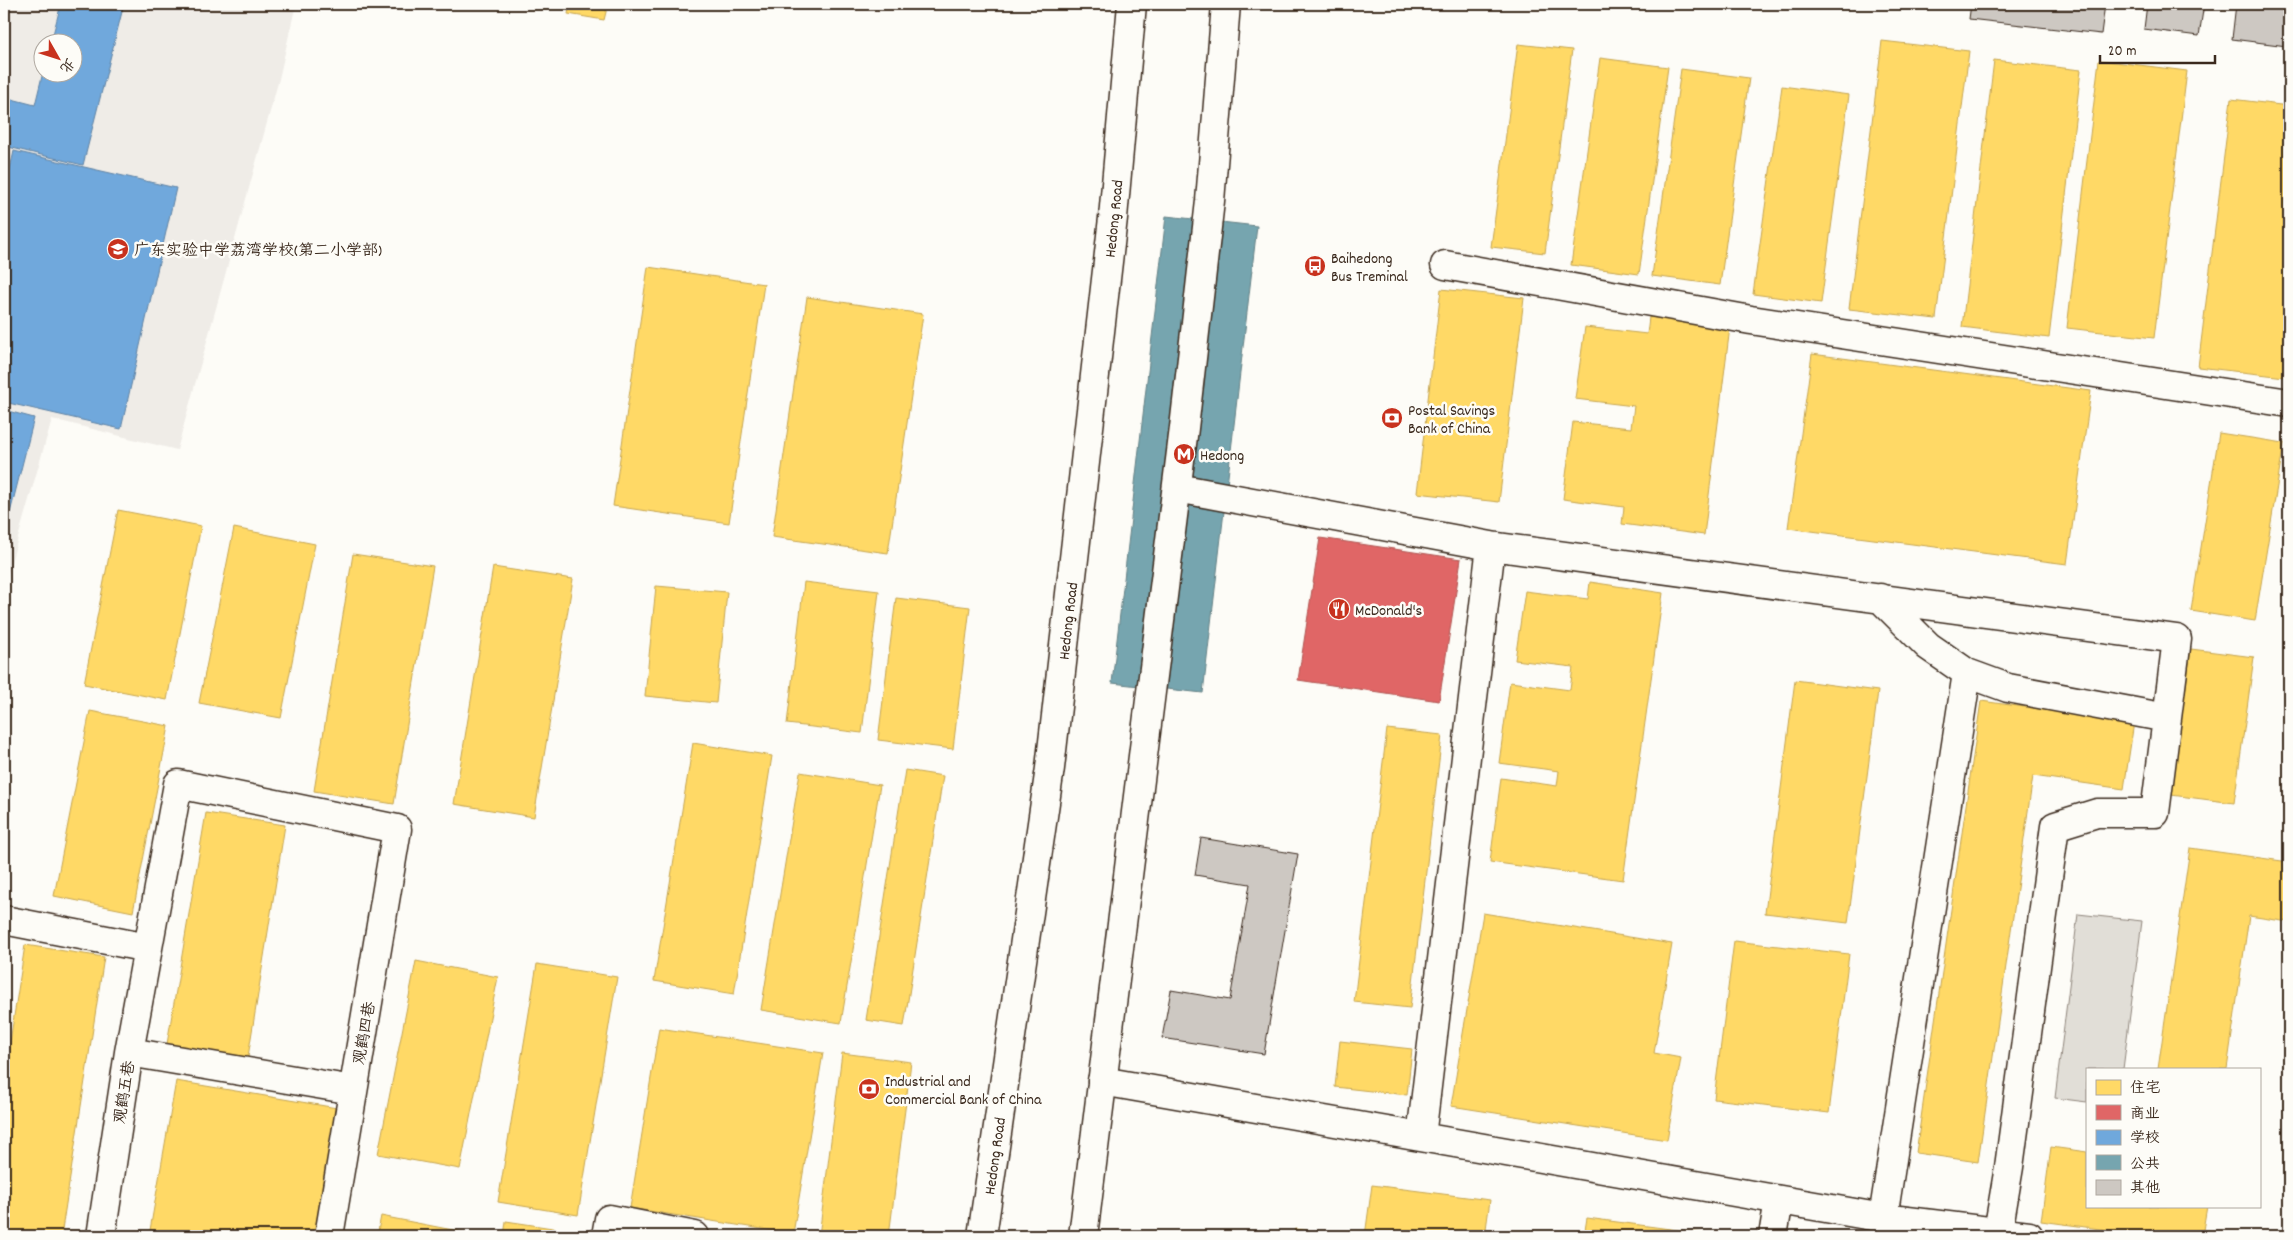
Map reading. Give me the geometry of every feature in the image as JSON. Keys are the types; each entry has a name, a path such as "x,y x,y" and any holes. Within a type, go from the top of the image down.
{"street":[{"name":"Hedong Road","path":"982,1236 1050,768 1112,218 1132,4"},
{"path":"1083,1236 1177,488 1210,201 1226,4"},
{"path":"1445,265 1761,321 2289,403"},
{"path":"1177,488 1491,546 2177,639 2155,813 2097,813 2055,826 2009,1167 1998,1232"},
{"path":"1421,1137 1491,546"},
{"path":"1880,598 1928,646 1967,673 2008,688 2167,718"},
{"path":"1883,1218 1967,673"},
{"name":"观鹤五巷","path":"101,1236 129,1052 178,784 397,829"},
{"name":"观鹤四巷","path":"329,1236 397,829"},
{"path":"4,920 148,948"},
{"path":"129,1052 353,1090"},
{"path":"1102,1081 1883,1218 2029,1236"},
{"path":"1773,1236 1779,1200"},
{"path":"607,1228 695,1236"}],"shaded area":[{"name":"广东实验中学荔湾学校(第二小学部)","path":"4,4 296,4 279,79 177,450 52,419 4,587"},
{"path":"2078,914 2142,921 2123,1068 2086,1068 2086,1102 2055,1098"}],"building: 住宅":[{"path":"570,4 608,4 604,20 568,14"},
{"path":"1882,41 1969,51 1936,319 1849,309"},
{"path":"1518,44 1572,50 1545,253 1491,247"},
{"path":"1600,58 1668,67 1639,274 1571,265"},
{"path":"1994,60 2081,70 2049,338 1962,327"},
{"path":"2099,60 2187,71 2154,338 2067,328"},
{"path":"1681,69 1749,78 1720,285 1652,276"},
{"path":"1782,86 1849,95 1821,303 1753,294"},
{"path":"2231,99 2289,106 2289,341 2285,377 2198,367"},
{"path":"648,267 764,284 729,523 613,506"},
{"path":"1441,289 1524,298 1499,502 1417,493"},
{"path":"807,297 923,314 888,553 772,537"},
{"path":"1649,317 1730,327 1704,535 1622,524 1624,507 1563,499 1573,422 1631,428 1634,406 1575,399 1585,327 1647,334"},
{"path":"1812,354 2091,391 2067,564 1788,528"},
{"path":"2219,433 2284,443 2255,621 2191,611"},
{"path":"118,510 201,526 167,700 84,684"},
{"path":"234,528 315,544 281,718 199,703"},
{"path":"353,554 433,566 394,804 314,791"},
{"path":"493,567 573,579 534,817 454,804"},
{"path":"804,582 879,591 862,733 787,724"},
{"path":"1590,582 1663,593 1623,880 1490,862 1501,778 1557,786 1559,771 1499,763 1510,682 1570,690 1573,667 1515,660 1525,591 1588,599"},
{"path":"656,586 727,592 716,703 645,696"},
{"path":"896,598 970,607 953,749 878,740"},
{"path":"2191,649 2254,657 2234,803 2171,795"},
{"path":"1795,680 1878,691 1848,923 1765,913"},
{"path":"1981,701 2134,722 2124,789 2033,776 1978,1162 1916,1153"},
{"path":"90,711 169,726 133,912 54,896"},
{"path":"1387,729 1442,735 1410,1008 1354,1002"},
{"path":"693,743 772,756 734,994 654,981"},
{"path":"905,770 943,776 904,1026 866,1020"},
{"path":"800,772 880,785 841,1023 761,1010"},
{"path":"206,813 285,825 247,1063 166,1050"},
{"path":"2190,848 2289,862 2289,922 2249,916 2227,1068 2158,1068"},
{"path":"1483,913 1672,944 1654,1053 1681,1058 1667,1140 1451,1106"},
{"path":"1734,941 1849,954 1829,1113 1714,1099"},
{"path":"25,945 104,957 61,1236 4,1236 4,1081"},
{"path":"416,961 498,977 460,1169 378,1154"},
{"path":"537,964 617,977 578,1215 498,1202"},
{"path":"659,1028 823,1053 793,1234 630,1208"},
{"path":"1340,1041 1412,1049 1407,1095 1335,1087"},
{"path":"842,1053 911,1062 889,1236 819,1236"},
{"path":"176,1081 337,1108 314,1236 149,1236"},
{"path":"2051,1147 2086,1152 2086,1208 2207,1208 2202,1236 2152,1236 2041,1221"},
{"path":"1372,1185 1490,1200 1485,1236 1365,1236"},
{"path":"381,1216 463,1232 462,1236 377,1236"},
{"path":"1587,1218 1708,1234 1708,1236 1584,1236"},
{"path":"506,1221 586,1233 586,1236 504,1236"},
{"path":"1295,1229 1353,1236 1294,1236"}],"building: 商业":[{"path":"1320,538 1461,559 1439,701 1298,680"}],"building: 学校":[{"path":"61,4 124,4 83,165 4,146 4,97 35,105 41,82 82,82 82,32 54,32"},
{"path":"14,151 176,188 121,429 4,402 4,196"},
{"path":"4,410 34,418 4,537"}],"building: 公共":[{"name":"Hedong","path":"1166,216 1257,226 1203,693 1112,683"}],"building: 其他":[{"path":"1971,4 2105,4 2101,34 1969,19"},
{"path":"2147,4 2204,4 2199,36 2144,29"},
{"path":"2236,4 2289,4 2287,46 2232,39"},
{"path":"1201,838 1298,854 1264,1054 1162,1038 1171,990 1230,1000 1250,884 1195,875"}],"place":[{"name":"广东实验中学荔湾学校(第二小学部)","path":"118,249"},
{"name":"Baihedong Bus Treminal","path":"1315,266"},
{"name":"Postal Savings Bank of China","path":"1392,418"},
{"name":"Hedong","path":"1184,454"},
{"name":"McDonald's","path":"1339,609"},
{"name":"Industrial and Commercial Bank of China","path":"869,1089"}]}
